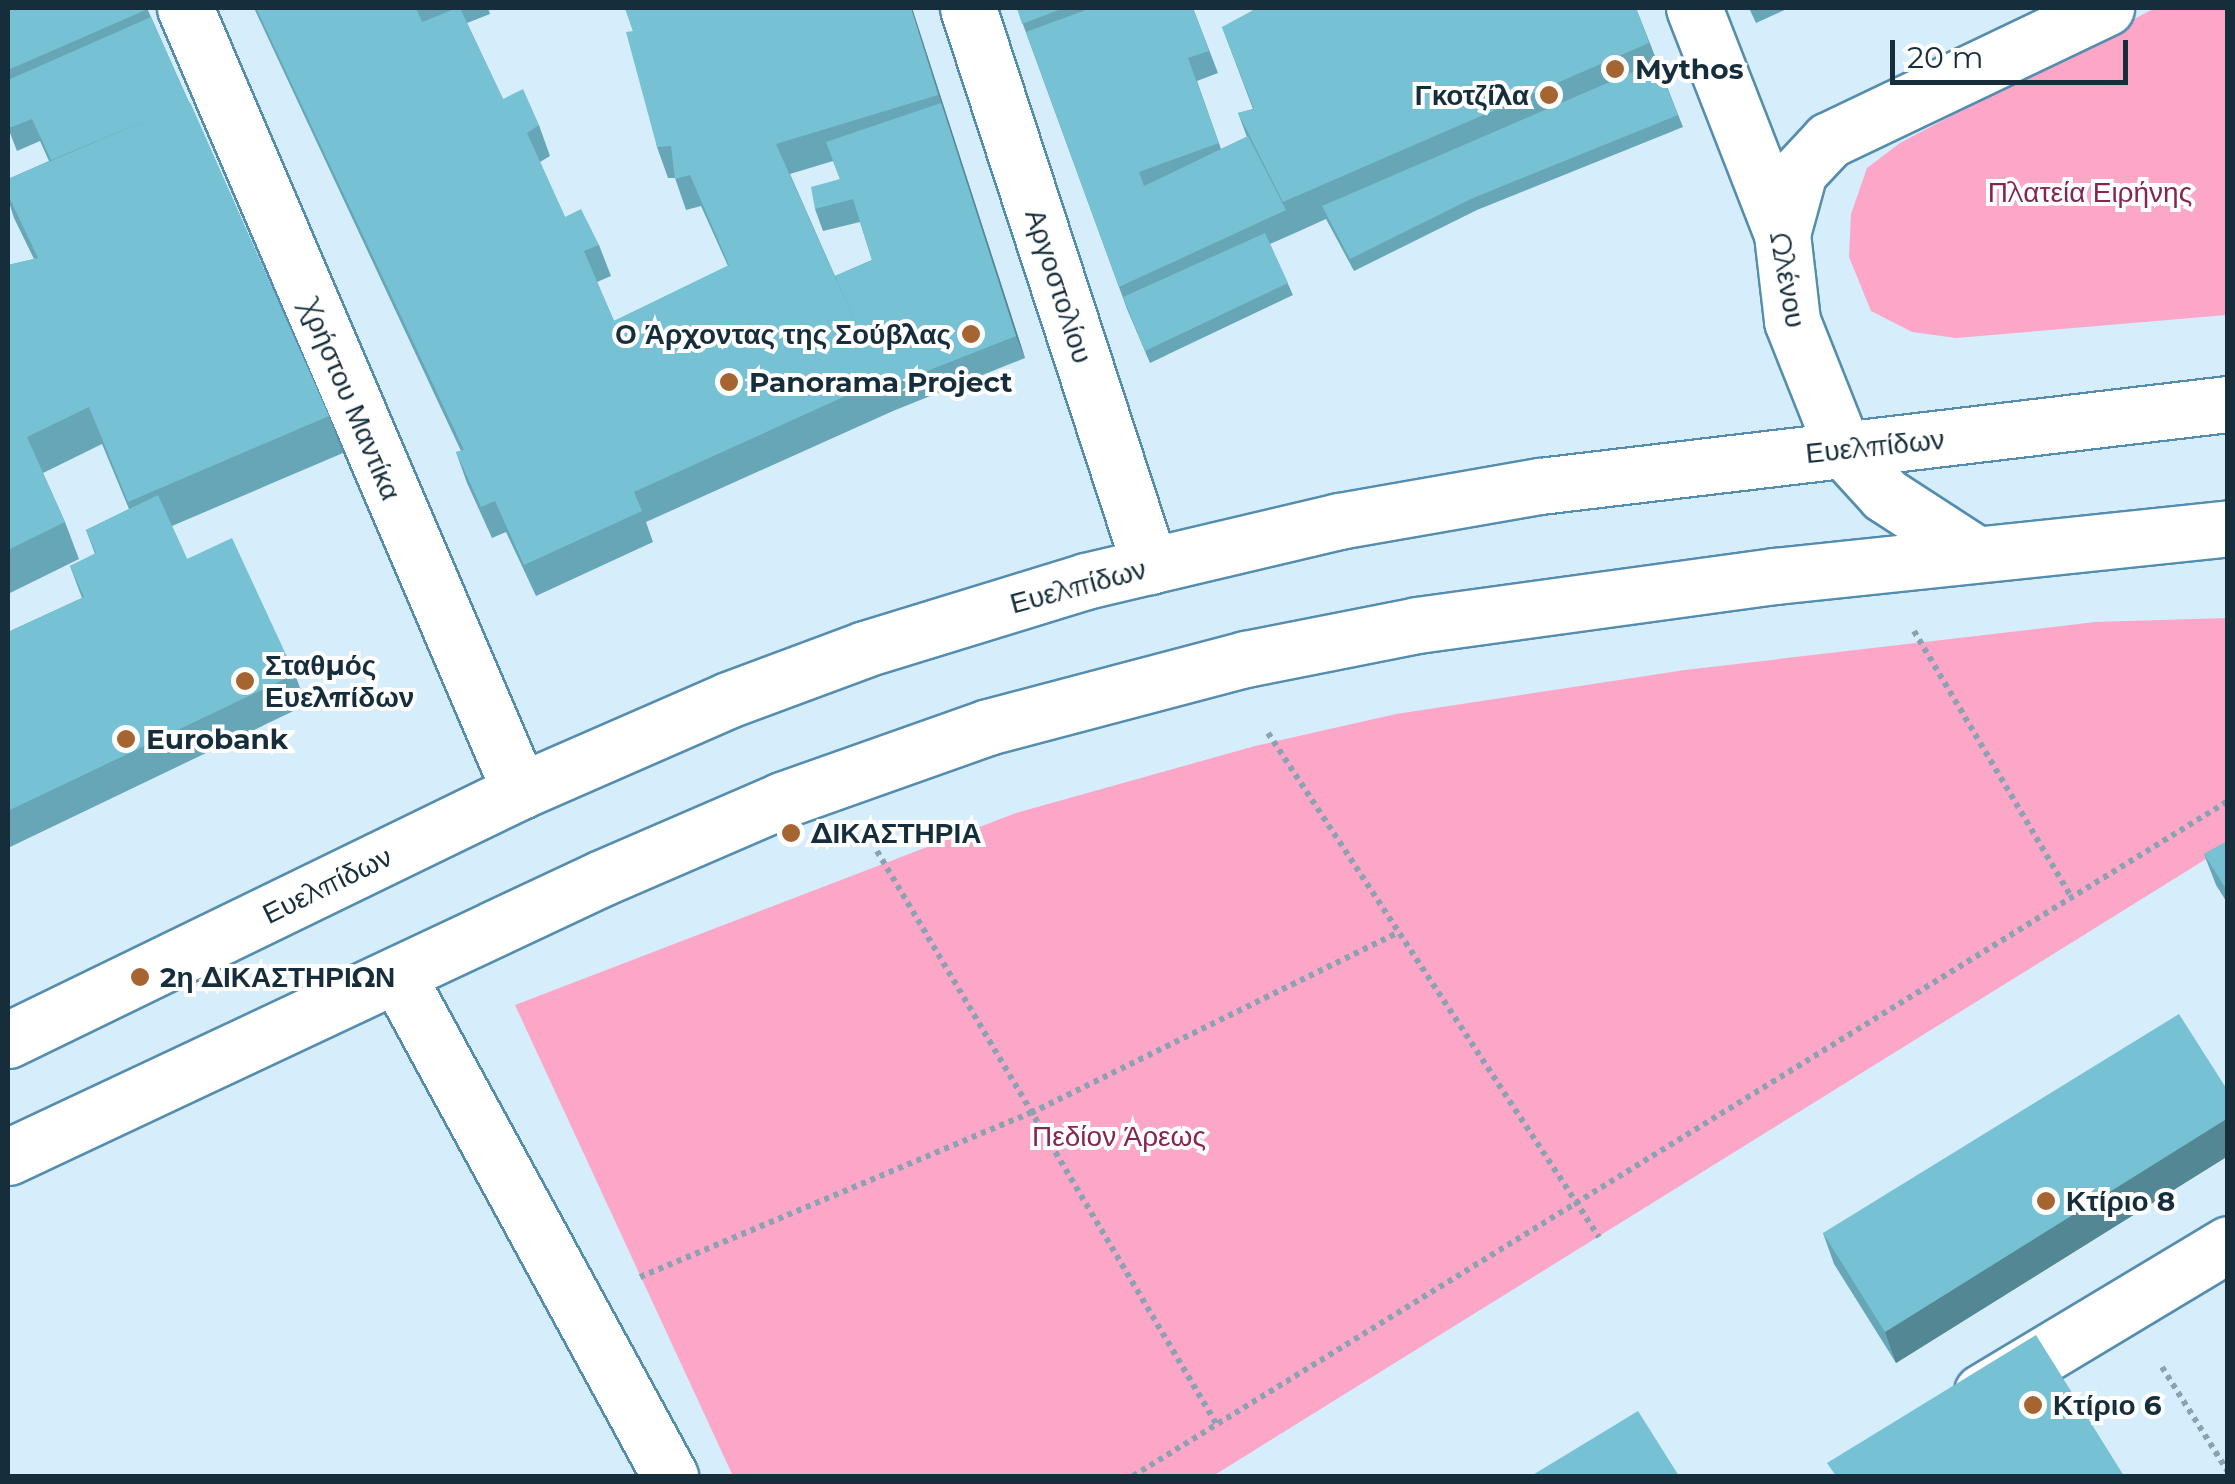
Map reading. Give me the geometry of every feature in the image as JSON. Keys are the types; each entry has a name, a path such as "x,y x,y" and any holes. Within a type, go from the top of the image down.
{"main road":[{"name":"Χρήστου Μαντίκα","path":"185,8 520,791"},
{"name":"Αργοστολίου","path":"968,8 1150,566"},
{"name":"Ωλένου","path":"1694,8 1782,234 1792,321 1844,449 1884,495 1976,554"},
{"path":"1782,234 1799,172 1829,140 2106,8"},
{"name":"Ευελπίδων","path":"8,1040 520,791 864,650 1150,566 1464,498 2228,404"},
{"path":"8,1157 782,800 988,727 1102,696 1417,624 1976,554 2228,528"},
{"path":"397,975 670,1476"},
{"path":"1941,1416 2228,1244"}],"path":[{"path":"1914,630 2071,897"},
{"path":"1268,733 1599,1236"},
{"path":"1133,1476 2228,801"},
{"path":"877,851 1217,1425"},
{"path":"625,1283 1031,1112 1399,932"},
{"path":"2124,1306 2228,1472"}],"green space":[{"name":"Πλατεία Ειρήνης","path":"2155,8 2227,8 2227,315 1956,338 1912,332 1871,311 1849,257 1851,214 1867,168 1900,143"},
{"name":"Πεδίον Άρεως","path":"2227,618 2227,846 1213,1476 733,1476 515,1005 1016,813 1255,746 1396,714 1685,670 2095,622"}],"building":[{"path":"8,8 147,8 148,9 8,70"},
{"path":"256,8 416,8 422,22 460,8 503,99 523,89 539,125 527,133 565,217 581,209 599,245 584,251 614,321 729,265 690,175 675,179 671,146 657,147 626,32 633,31 625,8 911,8 938,95 776,144 881,380 634,492 642,511 524,565 495,501 481,507 456,452 464,450"},
{"path":"1017,8 1064,8 1022,24"},
{"path":"1091,8 1193,8 1209,51 1188,58 1219,143 1139,172 1144,186 1248,136 1286,210 1119,287 1026,32"},
{"path":"1257,8 1636,8 1649,43 1283,202 1238,113 1254,109 1222,27"},
{"path":"151,17 189,103 51,160 32,119 9,128 8,80"},
{"path":"1656,62 1678,115 1473,198 1350,259 1322,206"},
{"path":"190,102 329,416 128,502 89,407 27,437 65,522 8,550 8,265 38,258 8,195 8,179"},
{"path":"941,103 1016,336 884,388 835,276 872,260 853,199 815,209 811,187 840,179 826,142"},
{"path":"1265,233 1288,283 1145,351 1123,297"},
{"path":"158,495 187,559 232,538 295,674 8,811 8,632 84,597 70,566 96,553 86,530"},
{"path":"2228,841 2228,892 2204,854"},
{"name":"Κτίριο 8","path":"2179,1014 2228,1091 2228,1118 1885,1332 1823,1233"},
{"path":"2036,1335 2124,1476 1836,1476 1827,1463"},
{"path":"1638,1411 1679,1476 1531,1476"}],"place":[{"name":"Mythos","path":"1615,69"},
{"name":"Γκοτζίλα","path":"1549,95"},
{"name":"Ο Άρχοντας της Σούβλας","path":"971,334"},
{"name":"Panorama Project","path":"729,382"},
{"name":"Σταθμός Ευελπίδων","path":"245,681"},
{"name":"Eurobank","path":"126,739"},
{"name":"ΔΙΚΑΣΤΗΡΙΑ","path":"791,833"},
{"name":"2η ΔΙΚΑΣΤΗΡΙΩΝ","path":"140,977"},
{"name":"Κτίριο 8","path":"2046,1201"},
{"name":"Κτίριο 6","path":"2033,1405"}]}
